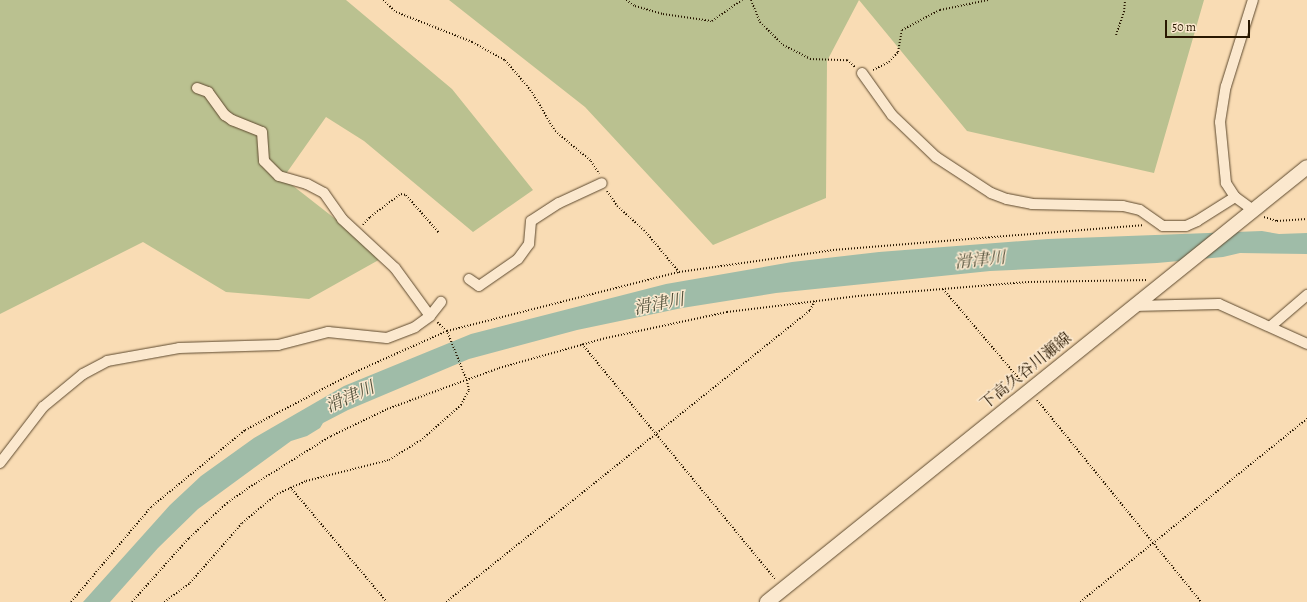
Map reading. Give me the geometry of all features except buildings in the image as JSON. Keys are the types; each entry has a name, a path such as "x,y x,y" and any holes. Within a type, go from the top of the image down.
{"main road":[{"name":"下高久谷川瀬線","path":"767,602 1307,167"}],"street":[{"path":"1249,214 1226,183 1220,122 1228,80 1253,0"},
{"path":"862,73 892,115 936,157 991,193 1032,204 1123,206 1140,210 1163,226 1186,226 1197,222 1235,197"},
{"path":"196,88 208,92 225,114 232,120 262,132 264,134 262,157 264,161 279,176 307,184 324,193 342,219 360,234 395,268 430,316"},
{"path":"469,279 479,286 518,259 529,244 531,221 560,203 602,183"},
{"path":"1271,326 1307,295"},
{"path":"0,463 3,452 43,407 83,374 108,361 179,348 278,345 328,332 387,338 402,334 430,316 441,302"},
{"path":"1133,306 1219,304 1271,326 1307,344"}],"path":[{"path":"383,0 396,12 472,42 505,60 532,92 555,131 597,168 602,183 617,206 644,230 679,272"},
{"path":"626,0 635,6 663,14 712,21 742,0"},
{"path":"751,0 760,22 783,45 810,59 847,60 862,73 872,71 894,57 901,45 902,30 940,10 988,0"},
{"path":"1116,35 1124,12 1125,0"},
{"path":"360,234 370,217 401,194 406,195 439,234"},
{"path":"1249,214 1267,220 1307,219"},
{"path":"71,602 151,507 245,430 353,373 447,331 679,272 833,250 1011,234 1163,226"},
{"path":"132,602 189,538 227,503 256,483 331,436 387,409 467,381 499,368 582,344 727,312 815,301 1028,282 1146,278 1157,287"},
{"path":"943,289 1030,391 1201,602"},
{"path":"446,602 810,310 815,301"},
{"path":"164,602 190,583 242,523 290,487 339,471 378,464 400,455 461,405 469,390 467,381 447,331 430,316"},
{"path":"582,344 655,435 783,589"},
{"path":"1080,602 1307,419"},
{"path":"290,487 387,602"}],"green space":[{"path":"0,0 346,0 452,89 533,190 473,232 364,141 326,117 283,178 384,257 309,299 226,292 143,242 0,314"},
{"path":"449,0 859,0 827,61 826,198 713,245 585,107"},
{"path":"859,0 1204,0 1154,173 967,131"}],"water":[{"name":"滑津川","path":"1262,231 1279,234 1307,233 1307,254 1240,253 1223,257 1157,263 990,271 776,293 682,308 577,330 469,359 348,410 323,423 320,428 307,436 291,441 198,509 158,548 110,602 83,602 170,505 201,476 254,438 344,386 471,334 666,284 792,262 879,252 1048,239"}]}
